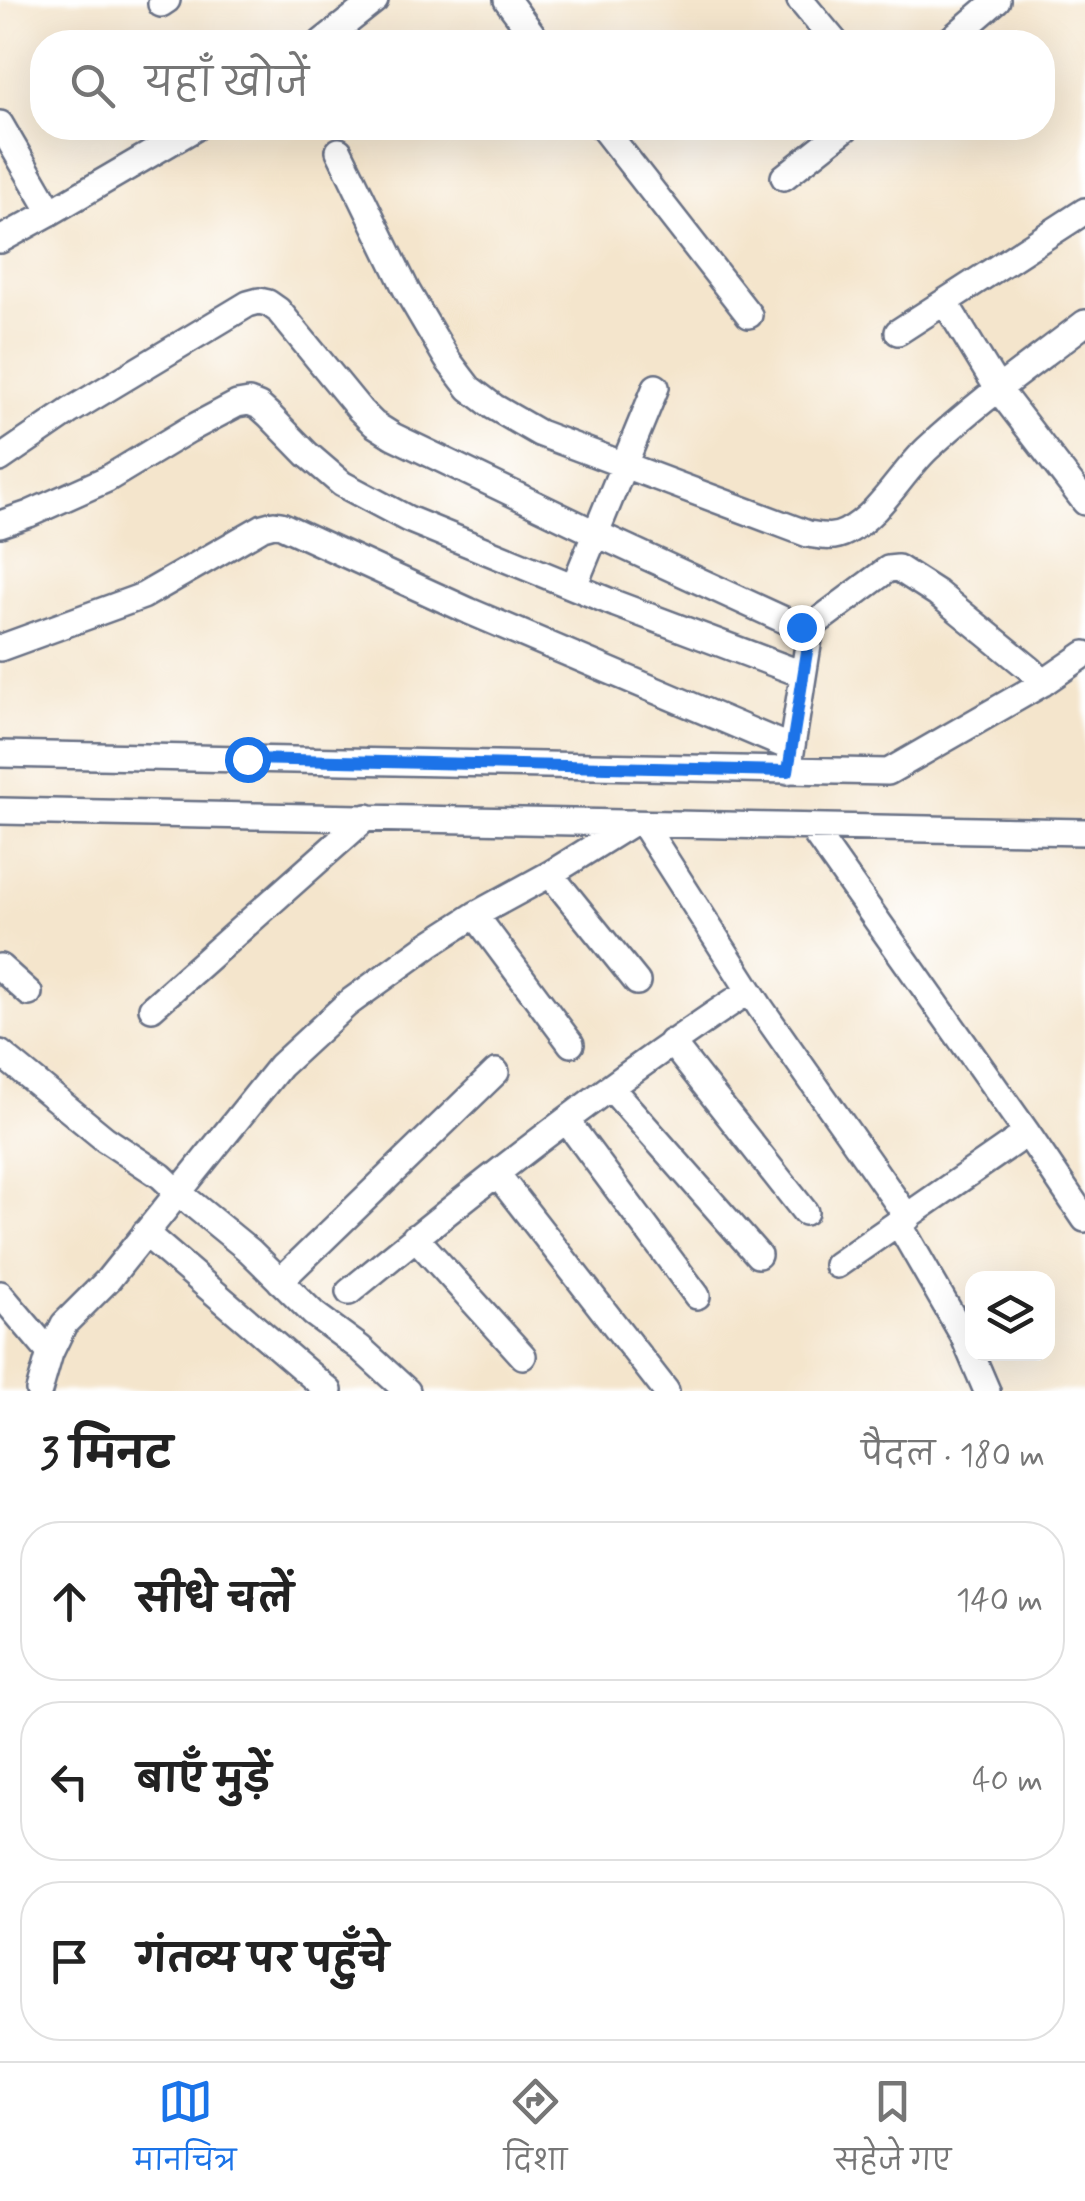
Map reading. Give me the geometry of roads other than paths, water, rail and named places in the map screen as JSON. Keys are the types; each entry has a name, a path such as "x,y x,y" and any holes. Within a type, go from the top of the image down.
{"street":[{"path":"337,30 374,0"},
{"path":"508,0 529,30"},
{"path":"800,0 825,30"},
{"path":"962,30 997,0"},
{"path":"0,124 52,212"},
{"path":"0,240 175,140"},
{"path":"612,140 748,315"},
{"path":"784,177 831,140"},
{"path":"339,151 407,291 468,388 539,433 808,534 831,537 867,516 926,450 1085,323"},
{"path":"898,332 1085,211"},
{"path":"945,302 998,389 1085,502"},
{"path":"0,460 70,411 248,304 268,303 288,321 374,424 452,465 806,630 809,639 790,760"},
{"path":"574,586 656,386"},
{"path":"0,524 107,478 188,430 237,404 249,402 269,415 342,484 373,502 574,586 802,674"},
{"path":"0,648 142,596 274,524 790,760"},
{"path":"806,630 894,567 905,570 937,593 1043,683"},
{"path":"0,754 790,760 888,772 1043,683 1085,654"},
{"path":"0,811 1085,832"},
{"path":"152,1008 367,817"},
{"path":"47,1378 64,1324 108,1280 280,1066 347,1004 474,914 637,824"},
{"path":"637,824 904,1221 963,1334 987,1391"},
{"path":"810,827 1085,1219"},
{"path":"550,874 637,982"},
{"path":"474,914 571,1044"},
{"path":"0,967 29,993"},
{"path":"349,1292 566,1120 670,1042 749,991"},
{"path":"670,1042 805,1212"},
{"path":"0,1053 105,1139 161,1176 250,1251 314,1314 360,1348 407,1391"},
{"path":"280,1281 496,1072"},
{"path":"611,1088 758,1255"},
{"path":"566,1120 697,1296"},
{"path":"838,1265 1027,1133"},
{"path":"497,1174 666,1391"},
{"path":"144,1232 329,1391"},
{"path":"415,1237 523,1356"},
{"path":"0,1294 47,1378"}]}
